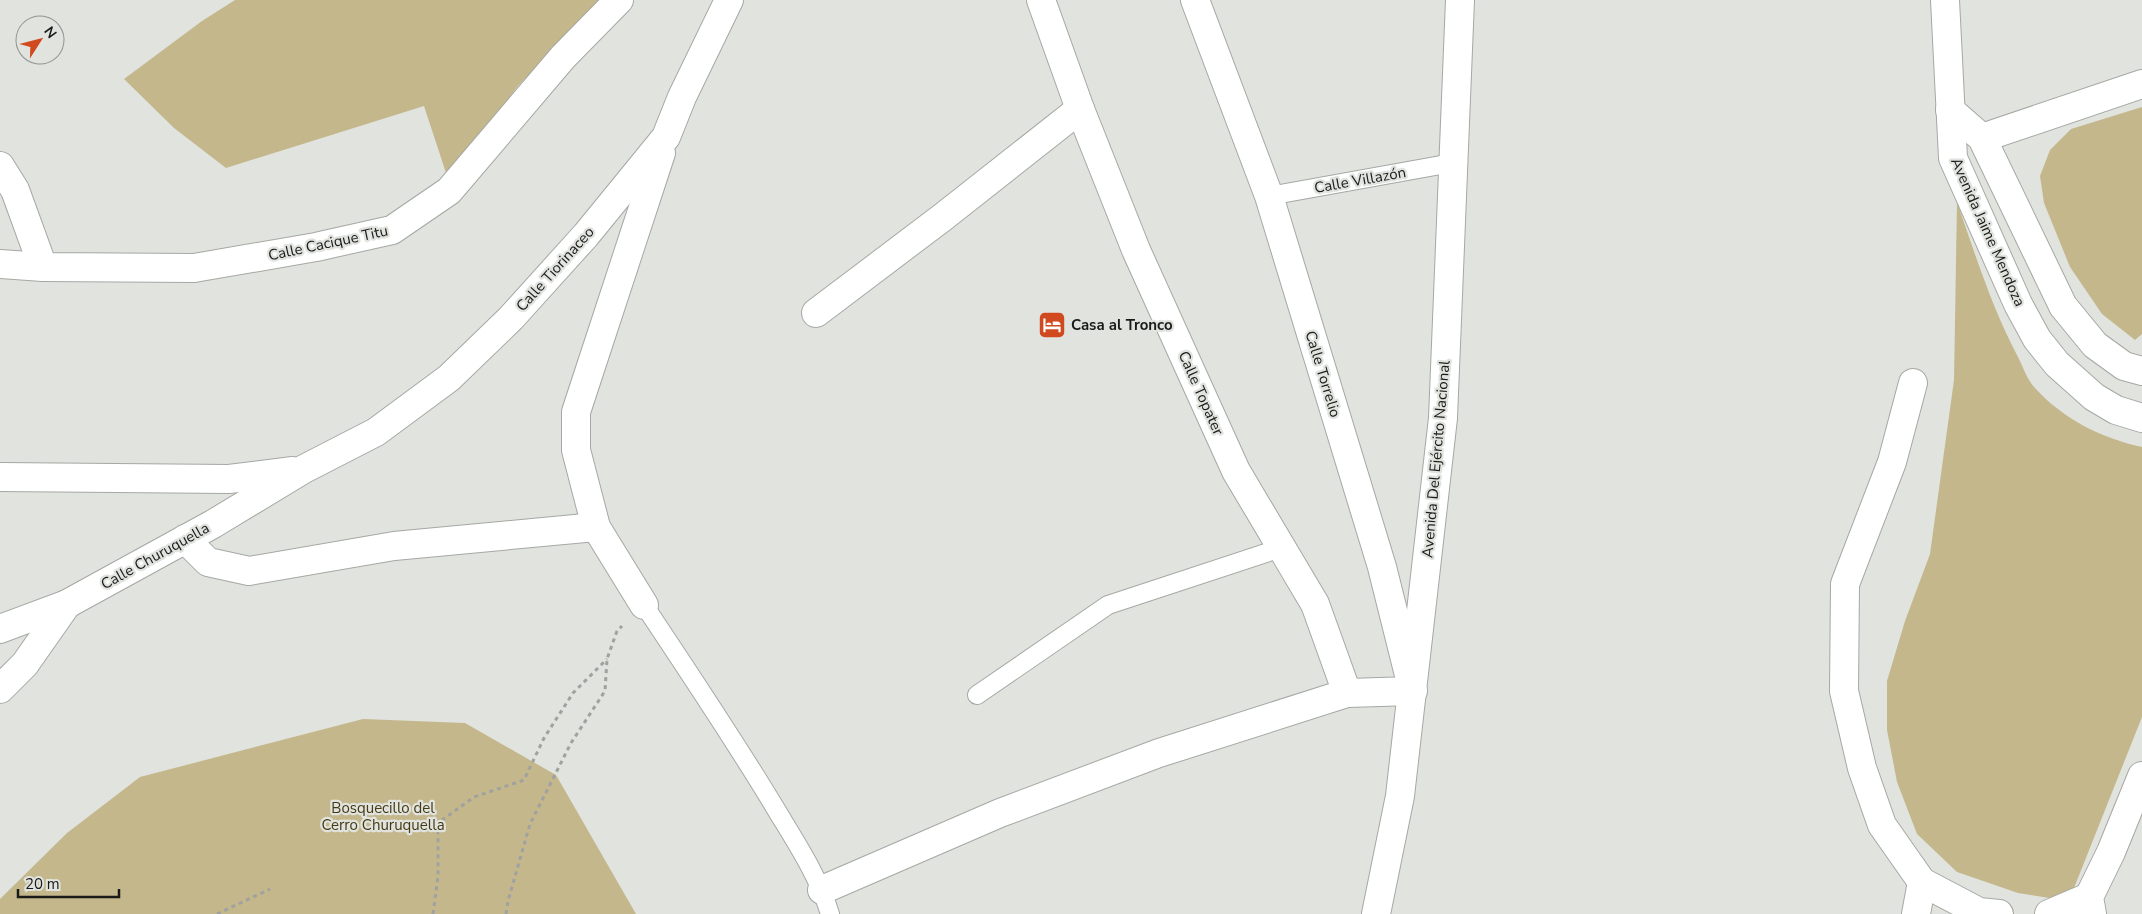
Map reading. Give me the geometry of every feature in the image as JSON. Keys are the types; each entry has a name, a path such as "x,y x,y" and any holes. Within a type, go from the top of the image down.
{"street":[{"name":"Calle Cacique Titu","path":"0,264 42,267 194,268 316,247 392,230 449,191 563,57 619,0"},
{"name":"Calle Tiorinaceo","path":"304,469 376,432 449,378 511,318 586,235 666,137 682,97 729,0"},
{"name":"Calle Topater","path":"1041,0 1080,109 1136,250 1236,471 1315,604 1347,694"},
{"name":"Calle Torrelio","path":"1195,0 1269,196 1382,567 1413,691"},
{"name":"Avenida Del Ejército Nacional","path":"1376,914 1400,796 1443,418 1460,0"},
{"name":"Avenida Jaime Mendoza","path":"1945,0 1953,158 2018,304 2037,339 2057,364 2094,397 2116,410 2142,418"},
{"path":"1982,138 2142,84"},
{"path":"816,313 943,217 1080,109"},
{"path":"1950,110 1982,138 2063,306 2095,345 2124,366 2142,371"},
{"path":"644,605 596,527 576,450 576,412 666,137"},
{"path":"0,166 15,190 42,267"},
{"path":"1913,383 1892,462 1844,584 1844,691 1862,768 1882,825 1922,882 1979,912 1999,914"},
{"path":"0,477 229,479 304,469"},
{"name":"Calle Churuquella","path":"0,629 68,604 185,539 304,469"},
{"path":"185,539 208,562 248,572 394,546 596,527"},
{"path":"0,688 25,664 68,604"},
{"path":"826,902 1000,813 1159,753 1347,694 1413,691"},
{"path":"2049,914 2090,905 2142,776"},
{"path":"1916,914 1922,882"}],"lane":[{"name":"Calle Villazón","path":"1269,196 1452,163"},
{"path":"977,695 1108,605 1281,548"},
{"path":"644,605 739,748 826,902"}],"path":[{"path":"506,914 530,824 571,743 605,691 608,659 617,631 644,605"},
{"path":"433,914 438,876 438,823 474,797 524,780 544,738 573,693 608,659"},
{"path":"217,914 270,889"}],"green space":[{"path":"235,0 601,0 518,86 448,179 424,106 226,168 174,128 124,79 202,21"},
{"path":"2142,107 2142,334 2135,340 2102,314 2070,267 2044,203 2040,176 2050,150 2071,129"},
{"path":"1957,202 1992,300 2027,377 2032,384 2057,409 2070,418 2097,432 2142,447 2142,717 2074,888 2056,899 2018,893 1957,872 1917,834 1897,782 1887,730 1887,681 1905,621 1930,554 1954,380"},
{"name":"Bosquecillo del Cerro Churuquella","path":"363,719 465,723 556,775 636,914 0,914 0,899 67,833 140,777"}],"place":[{"name":"Casa al Tronco","path":"1052,325"}]}
